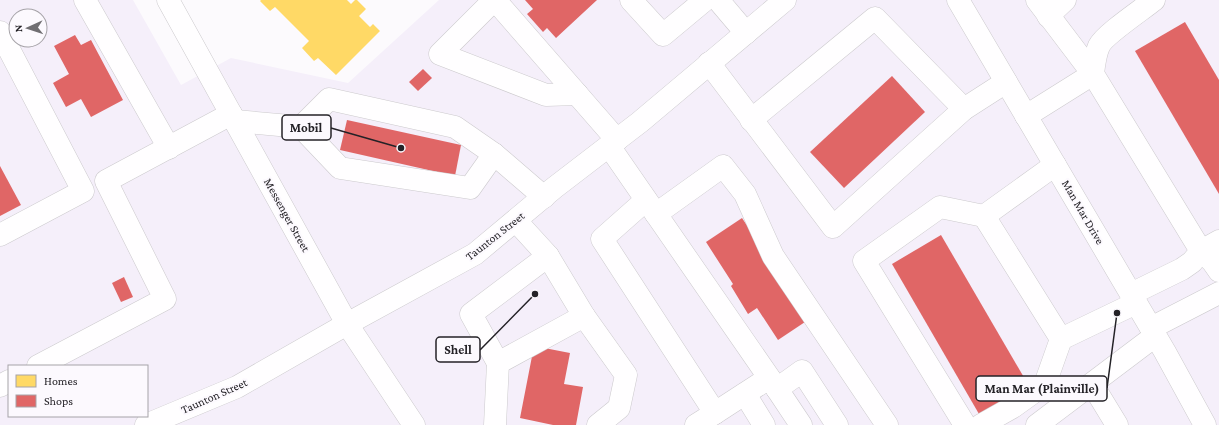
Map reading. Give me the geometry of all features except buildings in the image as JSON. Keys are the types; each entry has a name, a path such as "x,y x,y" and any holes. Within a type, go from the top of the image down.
{"main road":[{"path":"85,0 169,148"},
{"name":"Messenger Street","path":"168,0 347,324 414,425"},
{"path":"577,94 546,95 440,54 494,0 577,94 613,143 651,207 801,425"},
{"path":"631,0 663,35 705,0"},
{"path":"718,0 746,33"},
{"name":"Taunton Street","path":"146,425 237,387 347,324 475,254 544,197 640,122 785,0"},
{"name":"Man Mar Drive","path":"958,0 1134,299 1205,425"},
{"path":"1066,0 1043,8 1093,74 1210,246 1212,261 1219,271"},
{"path":"1093,74 1095,57 1099,45 1106,37 1154,0"},
{"path":"752,120 875,18 964,109"},
{"path":"0,32 84,191"},
{"path":"709,63 833,228 964,109 1006,82"},
{"path":"1026,116 1093,74"},
{"path":"301,127 329,99 455,127 494,154 544,197"},
{"path":"0,235 169,148 233,118 301,127 340,168 470,188 494,154"},
{"path":"984,216 1055,165"},
{"path":"715,413 602,239 651,207 723,166 745,194 773,256 887,425"},
{"path":"40,365 165,299 106,181"},
{"path":"964,425 864,261 940,207 984,216 1062,339"},
{"path":"516,221 548,256 584,316 626,375 619,408 598,425"},
{"path":"981,425 1013,407 1045,384 1062,339 1134,299 1182,269 1210,246"},
{"path":"495,425 498,363 471,314 548,256"},
{"path":"1047,422 1153,332 1219,293"},
{"path":"498,363 584,316"},
{"path":"696,425 745,394 773,384 802,371 837,425"},
{"path":"1092,384 1117,425"},
{"path":"745,394 764,425"}],"shaded area":[{"path":"0,0 133,0 181,85 231,58 348,83 439,0 1219,0 1219,425 0,425"}],"place":[{"name":"Mobil","path":"401,148"},
{"name":"Shell","path":"535,294"},
{"name":"Man Mar (Plainville)","path":"1117,313"}]}
